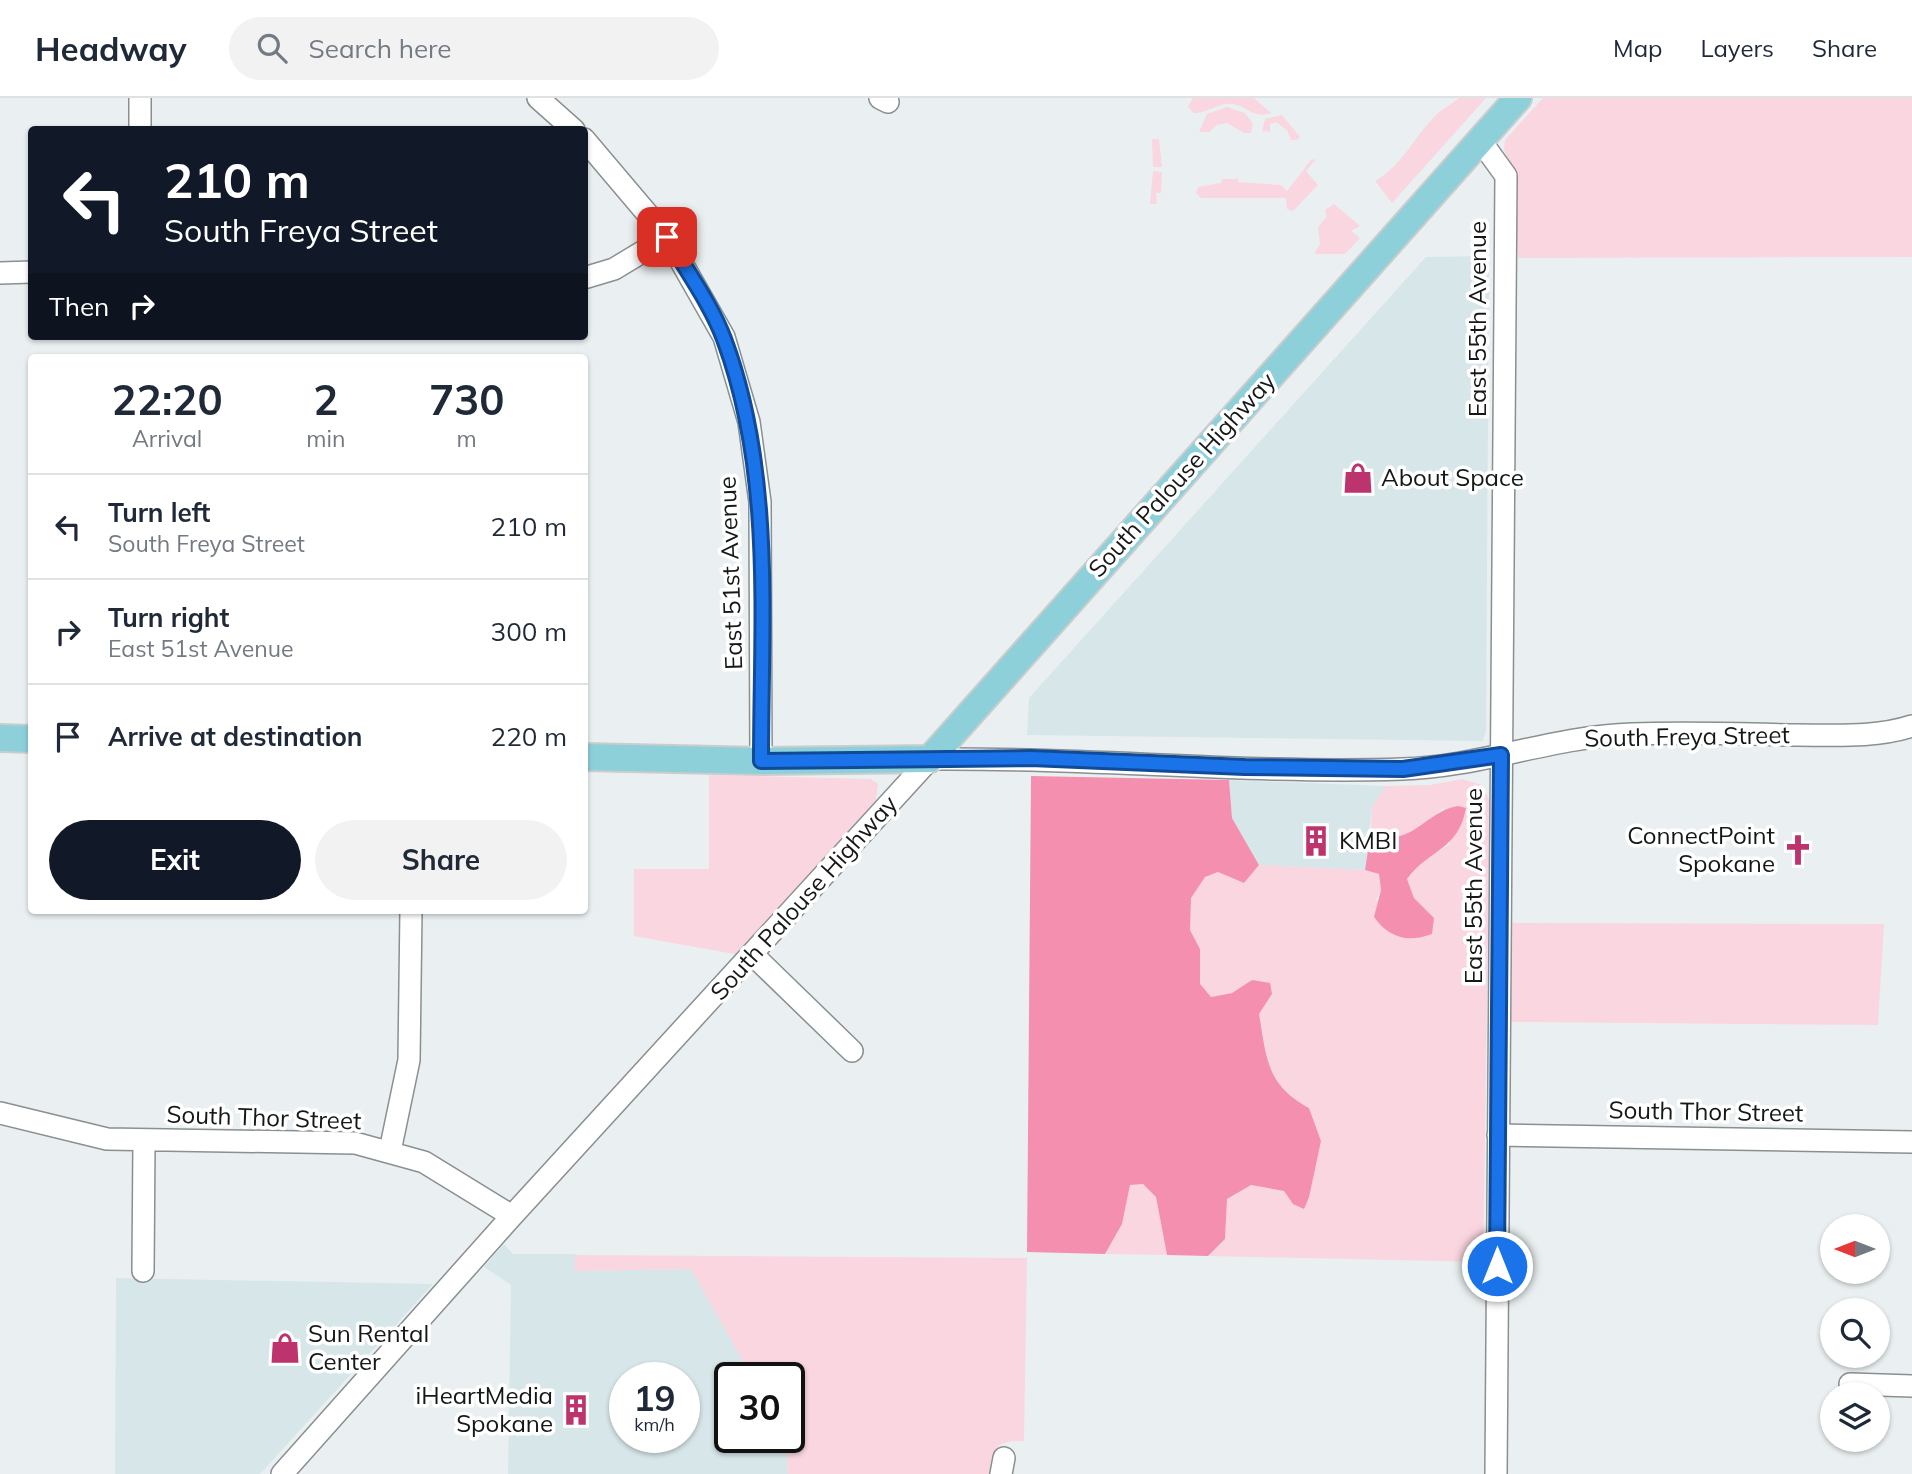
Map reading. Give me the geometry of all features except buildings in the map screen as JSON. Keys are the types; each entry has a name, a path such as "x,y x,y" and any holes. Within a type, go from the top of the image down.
{"main road":[{"name":"South Palouse Highway","path":"930,759 1518,98"},
{"path":"0,738 28,739"},
{"name":"South Freya Street","path":"588,757 761,761 930,759"}],"street":[{"path":"140,98 140,126"},
{"path":"538,98 570,126"},
{"name":"East 55th Avenue","path":"1480,140 1506,176 1496,1474"},
{"name":"East 51st Avenue","path":"588,144 667,237 724,337 749,422 760,502 761,761"},
{"path":"588,277 614,269 667,237"},
{"path":"0,273 28,272"},
{"name":"South Freya Street","path":"930,759 1031,758 1245,767 1403,769 1501,755 1546,744 1630,734 1861,735 1911,728"},
{"name":"South Palouse Highway","path":"282,1474 512,1216 930,759"},
{"path":"390,1151 409,1060 411,914"},
{"path":"753,955 852,1051"},
{"name":"South Thor Street","path":"0,1112 107,1139 355,1143 424,1162 512,1216"},
{"name":"South Thor Street","path":"1498,1135 1912,1142"},
{"path":"143,1271 144,1141"},
{"path":"1890,1386 1912,1387"}],"shaded area":[{"path":"1193,98 1254,98 1271,113 1260,115 1238,105 1227,104 1194,113 1188,107"},
{"path":"1459,98 1486,98 1392,203 1375,181 1394,166 1436,115"},
{"path":"1543,98 1912,98 1912,257 1518,258 1515,182 1504,149 1505,140"},
{"path":"1227,107 1245,113 1253,124 1251,133 1244,133 1227,123 1217,125 1209,132 1199,132 1207,114"},
{"path":"1282,115 1300,137 1297,140 1291,140 1287,130 1276,122 1270,124 1270,132 1262,131 1265,119"},
{"path":"1152,139 1159,139 1162,167 1153,167"},
{"path":"1316,159 1306,171 1318,185 1293,211 1287,209 1286,198 1201,198 1196,193 1198,187 1221,183 1222,179 1281,185 1287,191 1311,160"},
{"path":"1153,171 1162,172 1161,193 1156,193 1157,204 1150,204"},
{"path":"1334,204 1360,226 1351,231 1360,238 1345,254 1314,254 1320,244 1318,227 1327,216 1325,210"},
{"name":"About Space","path":"1489,256 1486,730 1483,741 1027,735 1029,698 1426,257"},
{"path":"709,775 871,779 878,784 876,800 740,955 634,936 634,869 709,869"},
{"path":"1031,776 1229,780 1232,818 1259,865 1244,883 1218,872 1205,877 1191,898 1190,930 1200,949 1200,984 1211,997 1232,993 1252,980 1270,983 1272,994 1259,1014 1267,1057 1276,1080 1284,1090 1309,1108 1321,1141 1304,1209 1293,1204 1284,1191 1251,1185 1227,1199 1225,1239 1208,1256 1167,1255 1156,1197 1143,1184 1130,1185 1122,1224 1105,1254 1027,1252"},
{"path":"1462,779 1482,785 1490,801 1483,1262 1208,1256 1225,1239 1227,1199 1251,1185 1284,1191 1293,1204 1317,1158 1321,1141 1309,1108 1284,1090 1271,1069 1259,1014 1272,995 1252,980 1232,993 1211,997 1199,984 1200,949 1190,930 1191,898 1205,877 1218,872 1244,883 1259,865 1365,870 1379,874 1381,890 1376,900 1434,918 1414,898 1407,879 1420,862 1450,844 1444,808 1408,835 1383,837 1371,829 1372,807 1386,786 1430,785"},
{"path":"1229,780 1386,786 1372,807 1365,870 1259,865 1232,818"},
{"path":"1458,806 1466,808 1457,833 1407,879 1414,898 1434,918 1432,934 1407,938 1393,934 1374,917 1381,890 1379,874 1365,870 1371,829 1395,837 1416,829 1446,809"},
{"path":"1512,923 1884,924 1878,1025 1511,1022"},
{"path":"1143,1184 1156,1197 1167,1255 1105,1254 1122,1224 1130,1185"},
{"path":"504,1244 513,1254 575,1254 576,1271 691,1269 744,1362 714,1362 714,1453 787,1453 788,1474 508,1474 511,1285 484,1267"},
{"path":"575,1255 1027,1258 1024,1441 1007,1442 997,1447 990,1474 788,1474 787,1453 805,1453 805,1362 744,1362 691,1269 575,1271"},
{"path":"116,1278 433,1284 260,1474 115,1474"}],"place":[{"name":"About Space","path":"1358,478"},
{"name":"KMBI","path":"1316,841"},
{"name":"ConnectPoint Spokane","path":"1798,850"},
{"name":"Sun Rental Center","path":"285,1348"},
{"name":"iHeartMedia Spokane","path":"576,1410"}],"route":[{"path":"667,237 724,337 749,422 760,502 761,761 1031,758 1245,767 1403,769 1501,755 1497,1266"}]}
